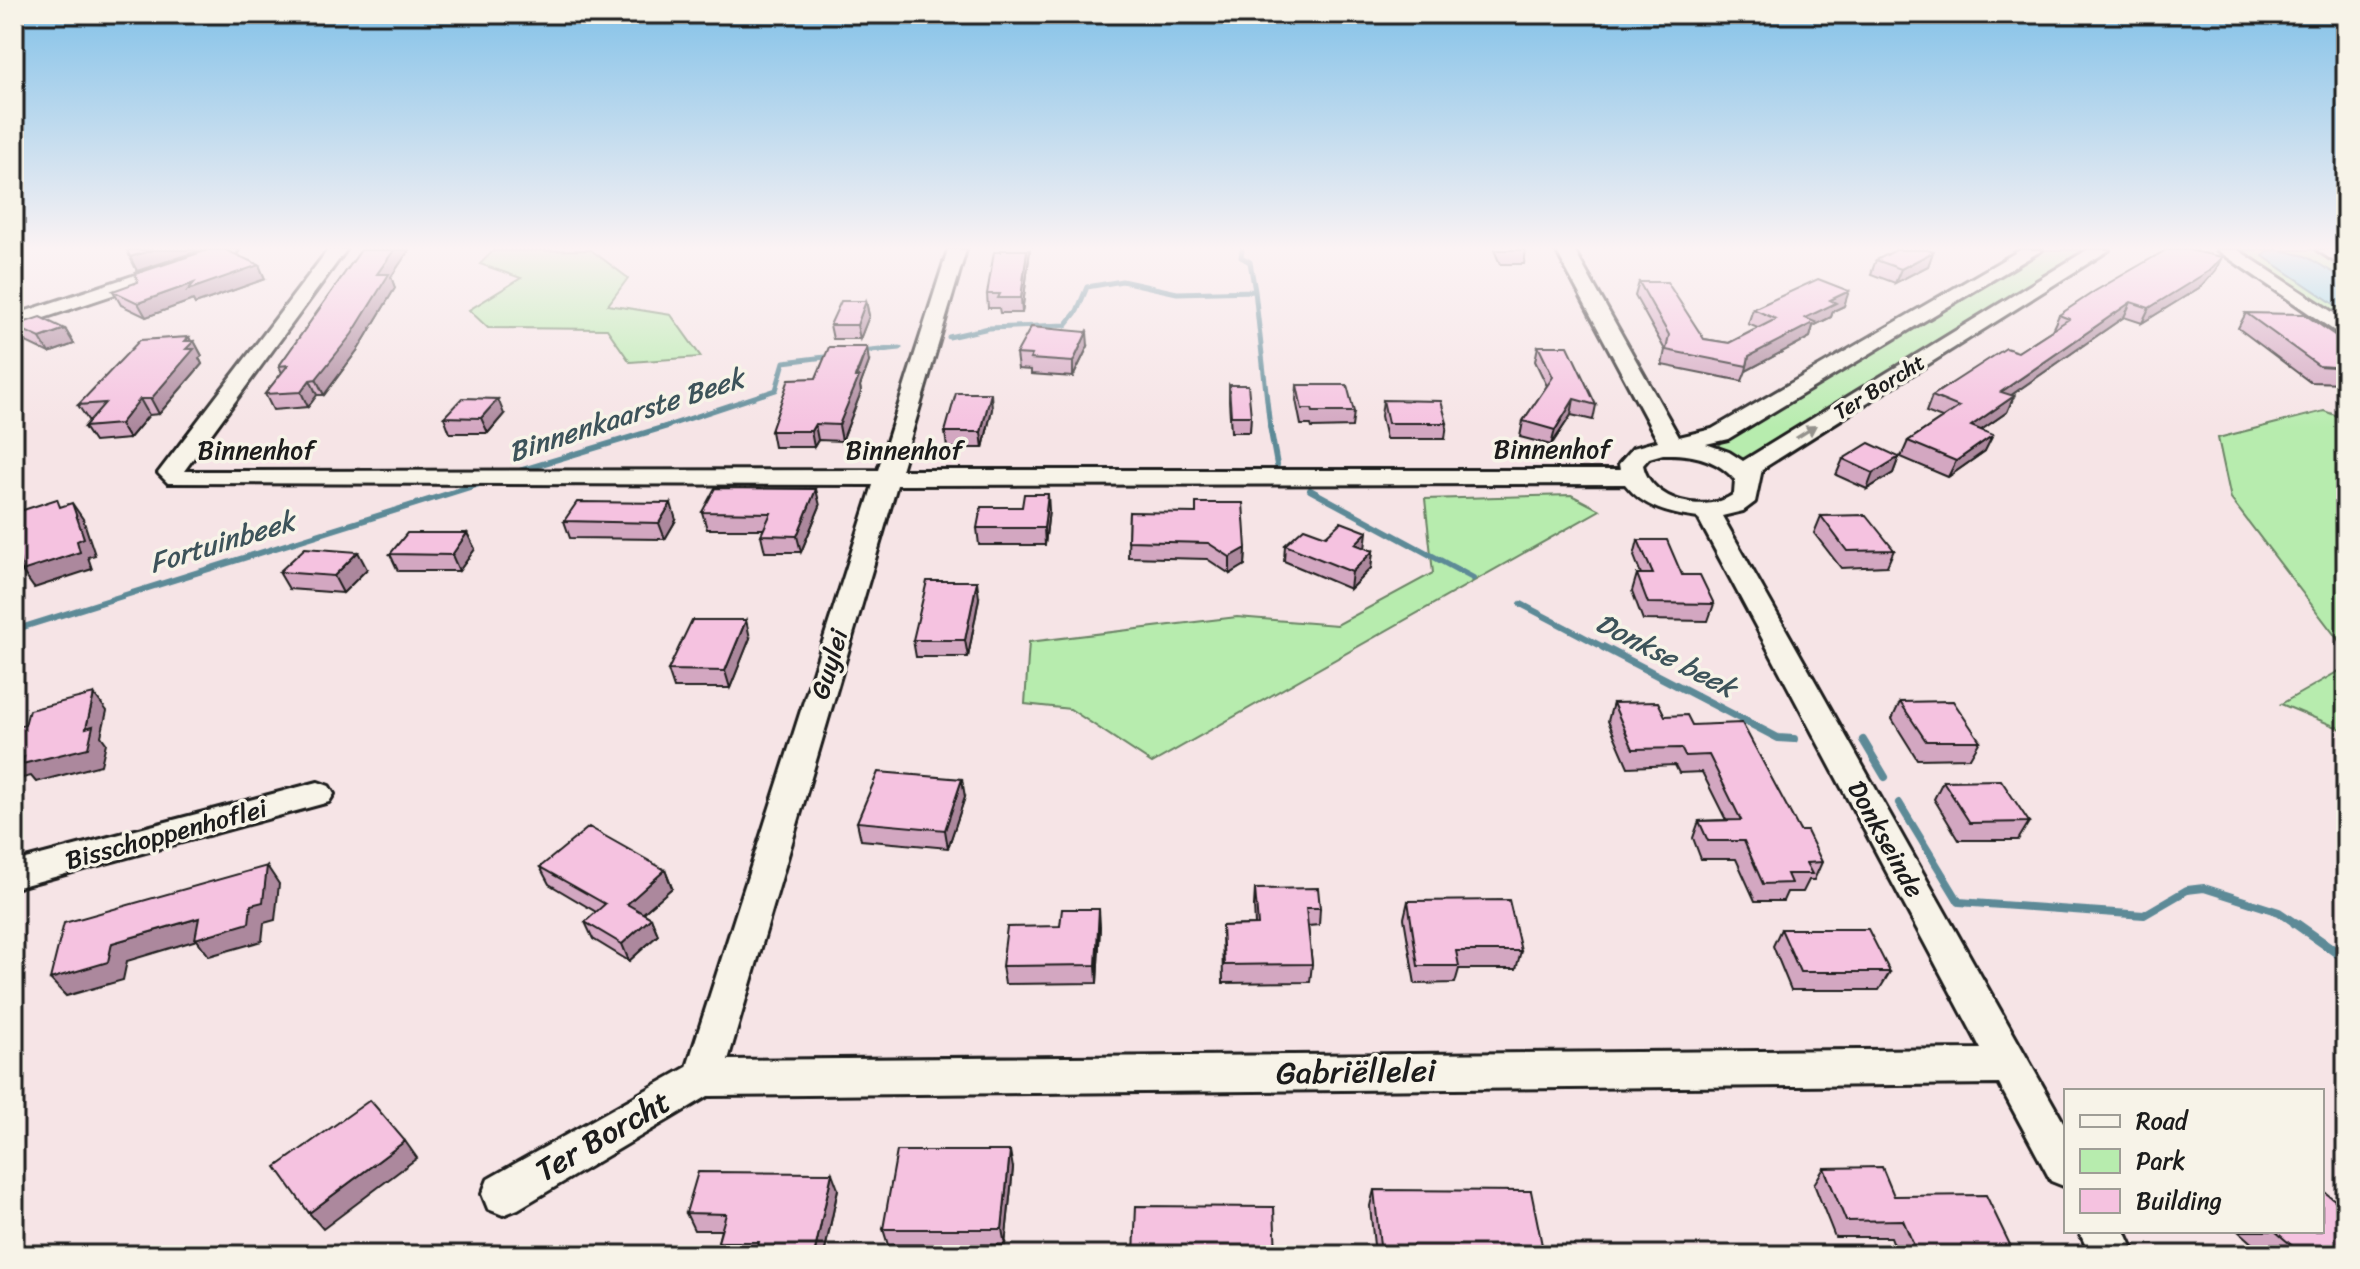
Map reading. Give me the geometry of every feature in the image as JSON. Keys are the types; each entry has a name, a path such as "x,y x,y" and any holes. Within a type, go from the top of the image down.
{"street":[{"path":"14,322 52,309"},
{"name":"Binnenhof","path":"293,309 170,473 176,478 1631,477"},
{"name":"Guylei","path":"703,1078 939,309"},
{"path":"1597,309 1672,446"},
{"name":"Ter Borcht","path":"1672,446 1720,434 1932,309"},
{"name":"Ter Borcht","path":"1747,479 1751,466 2004,309"},
{"path":"2315,309 2346,330"},
{"path":"1672,446 1700,450 1738,467 1747,479 1748,491 1738,505 1707,511 1671,505 1656,499 1637,485 1631,477 1631,464 1641,453 1672,446"},
{"path":"1633,513 1656,499"},
{"name":"Donkseinde","path":"1707,511 2064,1163"},
{"name":"Bisschoppenhoflei","path":"14,875 318,794"},
{"name":"Gabriëllelei","path":"703,1078 2010,1066"},
{"name":"Ter Borcht","path":"503,1194 703,1078"},
{"path":"2102,1233 2114,1255"}],"green space":[{"path":"635,309 671,315 701,357 630,362 607,329 488,328 469,310"},
{"path":"1945,309 1993,309 1749,458 1736,458 1718,447 1721,441"},
{"path":"2324,309 2346,309 2346,324"},
{"path":"2324,411 2346,419 2346,460 2339,467 2346,472 2346,650 2231,499 2218,438"},
{"path":"1571,495 1600,510 1152,763 1070,709 1025,704 1029,642 1237,617 1337,625 1433,573 1425,499"},
{"path":"2346,667 2346,731 2281,704"}],"building":[{"path":"319,309 367,309 316,379 310,380 301,392 265,394 288,365 279,366"},
{"path":"837,309 863,309 857,325 830,325"},
{"path":"1654,309 1685,309 1704,339 1729,343 1776,319 1754,309 1823,309 1805,318 1815,322 1749,356 1747,366 1666,350 1669,335"},
{"path":"2068,309 2121,309 2001,392 2014,396 1971,426 1993,435 1956,461 1908,441 1959,407 1932,396 2006,348 2018,352 2069,319 2059,315"},
{"path":"2246,313 2304,314 2346,343 2346,368 2319,366"},
{"path":"40,317 65,329 40,338 14,326"},
{"path":"1031,327 1087,332 1073,362 1030,359 1032,355 1016,354"},
{"path":"189,337 185,341 194,341 186,349 194,349 151,399 140,399 120,424 84,427 105,403 78,405 140,340"},
{"path":"1538,346 1568,346 1596,405 1574,399 1555,430 1523,421 1553,377"},
{"path":"829,347 867,347 855,377 859,377 839,425 815,424 811,431 771,431 789,379 816,378"},
{"path":"1229,385 1248,385 1251,416 1231,416"},
{"path":"1297,385 1347,385 1354,412 1302,409"},
{"path":"956,393 991,393 981,432 945,432"},
{"path":"462,398 498,399 481,418 444,417"},
{"path":"1383,400 1441,401 1447,423 1388,423"},
{"path":"1869,443 1899,457 1873,473 1843,459"},
{"path":"715,488 816,489 797,536 761,535 771,513 702,512"},
{"path":"1024,494 1048,494 1044,528 977,528 981,507 1022,507"},
{"path":"57,499 60,507 72,503 84,538 77,541 80,552 22,571 14,535 14,513"},
{"path":"577,502 671,503 659,523 564,521"},
{"path":"1196,503 1243,503 1246,548 1230,557 1208,543 1128,541 1129,512 1196,513"},
{"path":"1866,515 1894,550 1847,551 1821,516"},
{"path":"1341,522 1367,532 1355,544 1373,551 1352,572 1285,545 1304,528 1326,536"},
{"path":"407,533 467,533 452,555 390,554"},
{"path":"1638,540 1667,540 1682,575 1700,575 1714,604 1648,603 1637,574 1653,574"},
{"path":"305,548 358,552 334,576 279,572"},
{"path":"927,581 977,581 965,640 913,640"},
{"path":"692,620 746,620 725,671 668,670"},
{"path":"94,694 86,728 93,726 88,748 22,764 24,757 14,759 14,727 25,725 29,710"},
{"path":"1953,701 1980,741 1926,741 1900,702"},
{"path":"1658,702 1665,716 1687,715 1692,725 1742,723 1800,831 1807,831 1822,862 1806,863 1812,874 1787,874 1791,883 1763,884 1744,841 1708,841 1699,821 1741,820 1709,755 1685,756 1681,748 1633,749 1613,703"},
{"path":"878,772 962,779 945,830 857,822"},
{"path":"2001,780 2029,822 1970,823 1943,781"},
{"path":"589,827 665,870 627,904 651,918 622,944 585,922 605,904 540,867"},
{"path":"267,866 263,902 251,905 249,923 195,939 199,918 112,943 108,962 50,979 64,923"},
{"path":"1318,888 1320,908 1306,908 1312,964 1224,965 1222,926 1258,925 1255,889"},
{"path":"1509,900 1521,951 1456,951 1459,966 1418,966 1408,901"},
{"path":"1062,909 1099,909 1096,965 1002,966 1007,927 1060,926"},
{"path":"1781,929 1868,929 1890,972 1800,972"},
{"path":"370,1100 405,1141 309,1213 276,1167"},
{"path":"897,1151 1010,1151 1002,1229 883,1229"},
{"path":"1882,1167 1894,1196 1986,1195 2015,1255 1918,1255 1903,1220 1846,1221 1824,1168"},
{"path":"698,1172 832,1173 814,1255 756,1255 759,1242 718,1242 726,1214 686,1213"},
{"path":"1374,1190 1531,1191 1544,1255 1381,1255"},
{"path":"2324,1192 2346,1209 2346,1255 2303,1255 2277,1233 2324,1233"},
{"path":"1136,1206 1274,1207 1276,1255 1134,1255"}],"waterway":[{"name":"Binnenkaarste Beek","path":"949,337 989,328 1066,325 1078,309"},
{"name":"Donkse beek","path":"1257,309 1270,428"},
{"name":"Binnenkaarste Beek","path":"861,352 900,348"},
{"name":"Binnenkaarste Beek","path":"661,428 776,390 784,362 833,356"},
{"name":"Binnenkaarste Beek","path":"512,473 668,426"},
{"name":"Donkse beek","path":"1270,426 1277,465"},
{"name":"Fortuinbeek","path":"14,630 489,481"},
{"name":"Donkse beek","path":"1310,490 1473,578"},
{"name":"Donkse beek","path":"1521,604 1607,649"},
{"name":"Donkse beek","path":"1603,647 1778,738 1794,739"},
{"name":"Donkse beek","path":"1863,740 1885,777"},
{"name":"Donkse beek","path":"1899,803 1959,902 2144,915 2187,890 2204,888 2279,912 2298,925"},
{"name":"Donkse beek","path":"2295,923 2346,959"}]}
